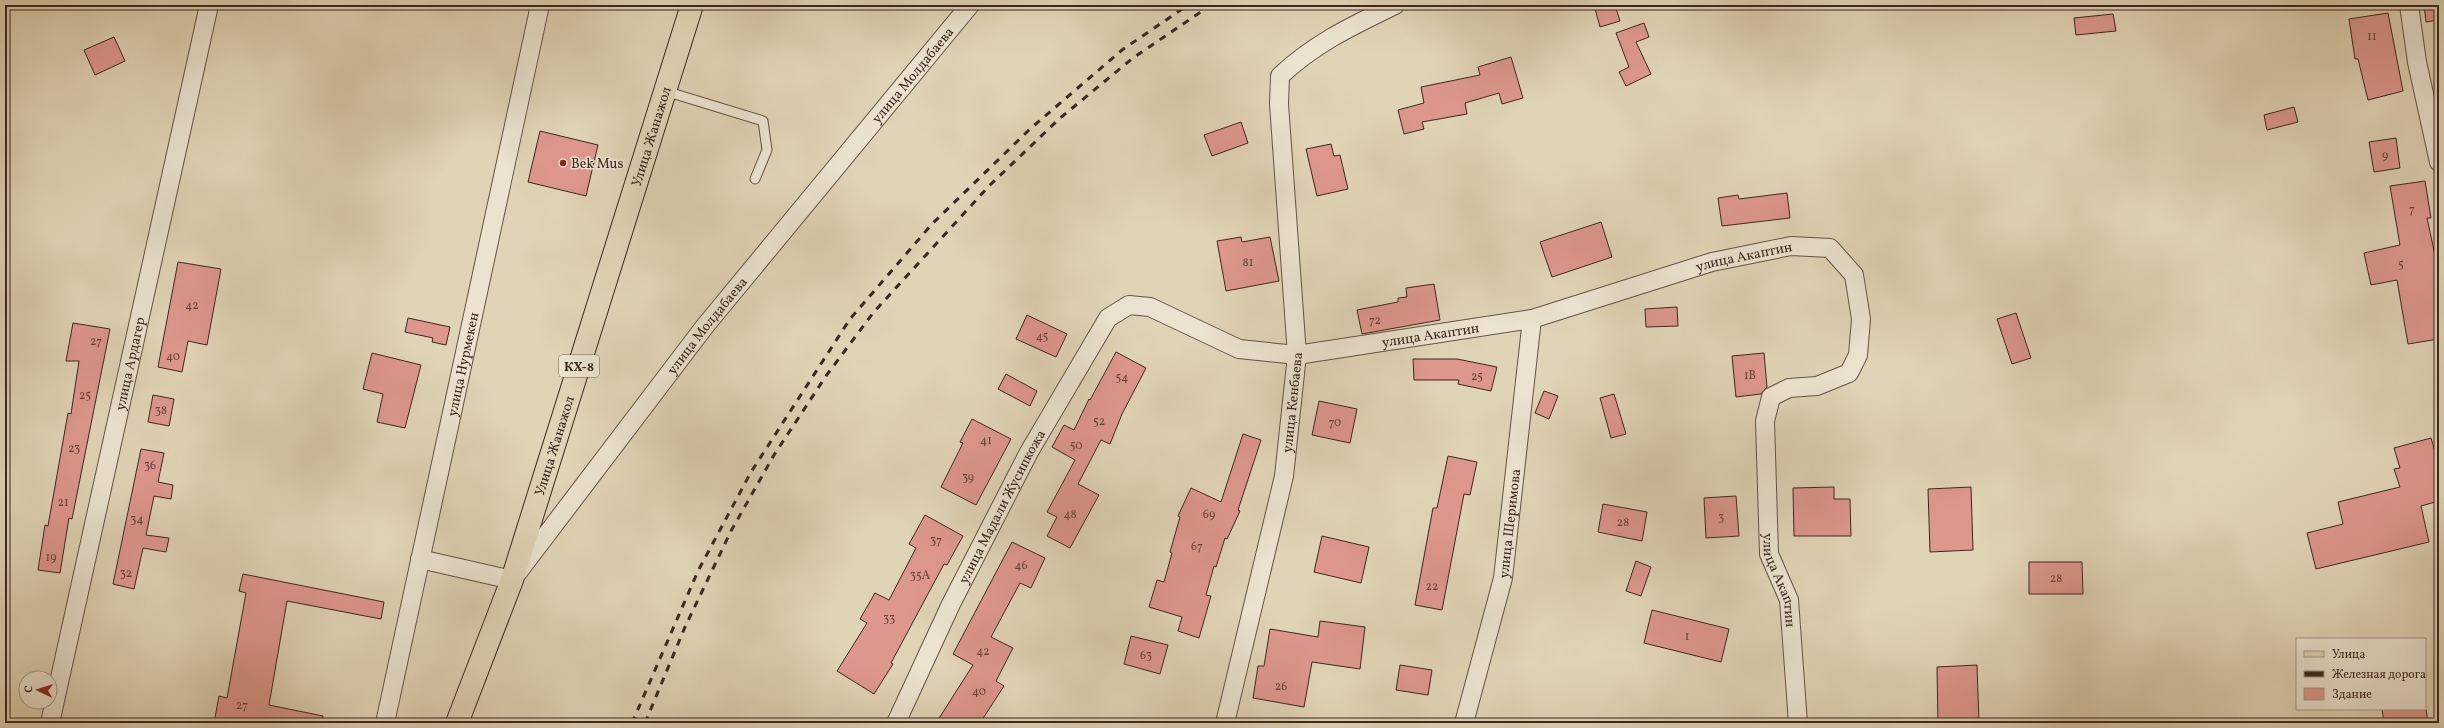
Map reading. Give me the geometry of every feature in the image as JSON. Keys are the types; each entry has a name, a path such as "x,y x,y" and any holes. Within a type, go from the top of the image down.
{"main road":[{"name":"Улица Жанажол","path":"457,723 512,580 692,5"}],"street":[{"name":"улица Ардагер","path":"50,723 209,5"},
{"name":"улица Нурмекен","path":"385,723 540,5"},
{"name":"улица Молдабаева","path":"512,580 705,326 970,5"},
{"name":"улица Кенбаева","path":"1225,723 1284,476 1297,354 1279,104 1280,76 1300,57 1333,35 1395,5"},
{"path":"2409,5 2417,62 2439,162"},
{"name":"улица Акаптин","path":"1129,305 1150,307 1239,349 1297,354 1532,319 1712,262 1791,246 1830,248 1854,275 1861,319 1858,355 1849,373 1817,386 1789,388 1772,398 1765,421 1769,554 1789,600 1798,723"},
{"name":"улица Мадали Жусипкожа","path":"896,723 951,604 1029,452 1108,318 1129,305"},
{"name":"улица Шеримова","path":"1464,723 1503,578 1532,319"},
{"path":"420,559 512,580"}],"lane":[{"path":"665,91 763,121 767,150 755,179"}],"building":[{"path":"1594,5 1615,5 1620,21 1600,27"},
{"path":"2424,5 2439,5 2439,20 2426,22"},
{"path":"2388,13 2403,91 2368,100 2358,59 2355,59 2349,19"},
{"path":"2113,14 2116,31 2076,35 2074,18"},
{"path":"1644,23 1649,37 1636,42 1651,74 1626,86 1619,72 1629,67 1616,33"},
{"path":"114,37 125,61 95,75 84,50"},
{"path":"1511,57 1523,98 1502,104 1499,93 1465,103 1467,114 1422,122 1424,129 1404,134 1398,110 1424,103 1421,87 1480,75 1478,67"},
{"path":"2294,107 2298,122 2267,130 2264,115"},
{"path":"1241,122 1248,143 1212,156 1204,135"},
{"name":"Bek Mus","path":"540,131 598,145 586,196 528,182"},
{"path":"2396,138 2400,168 2374,172 2369,142"},
{"path":"1331,144 1334,156 1340,155 1348,189 1317,196 1306,149"},
{"path":"2425,181 2431,218 2427,218 2439,274 2439,339 2408,344 2397,280 2371,285 2364,253 2400,245 2390,186"},
{"path":"1787,193 1790,218 1722,226 1718,198 1738,195 1739,199"},
{"path":"1601,222 1612,257 1552,277 1540,242"},
{"path":"1241,237 1242,242 1270,237 1279,281 1226,291 1217,241"},
{"path":"178,262 221,269 207,345 188,341 182,372 158,367"},
{"path":"1434,284 1440,320 1362,334 1357,310 1398,302 1398,298 1407,297 1406,288"},
{"path":"1677,307 1678,326 1646,327 1645,309"},
{"path":"2016,313 2031,358 2012,364 1997,319"},
{"path":"1027,315 1067,334 1056,357 1016,339"},
{"path":"408,318 450,327 446,345 432,342 433,338 405,332"},
{"path":"73,323 110,329 72,519 69,518 60,573 38,570 45,525 48,526 68,413 71,414 79,361 66,361"},
{"path":"1116,352 1146,368 1122,414 1110,444 1101,440 1078,484 1099,495 1070,548 1047,536 1057,517 1047,512 1075,460 1052,447 1064,425 1074,430 1089,399 1090,400"},
{"path":"372,353 421,365 405,428 377,422 383,394 363,389"},
{"path":"1764,353 1767,387 1761,394 1736,397 1732,356"},
{"path":"1413,359 1457,359 1497,367 1491,391 1458,384 1459,380 1414,380"},
{"path":"1006,374 1037,391 1030,406 998,389"},
{"path":"1544,391 1558,396 1549,419 1535,413"},
{"path":"1614,394 1626,434 1611,438 1600,398"},
{"path":"153,395 174,399 169,426 148,422"},
{"path":"1319,401 1357,409 1350,443 1312,435"},
{"path":"972,419 1011,439 976,505 941,487 963,443 960,442"},
{"path":"1243,434 1261,440 1238,510 1240,511 1227,539 1225,538 1216,567 1214,566 1206,595 1211,596 1199,638 1178,631 1182,617 1149,607 1157,580 1164,582 1172,553 1170,552 1180,517 1178,516 1191,488 1221,502"},
{"path":"2431,438 2439,465 2439,501 2421,506 2429,542 2316,569 2307,533 2343,524 2338,502 2400,487 2394,469 2400,468 2394,448"},
{"path":"141,449 164,453 158,482 173,485 171,499 154,496 146,535 169,538 166,552 143,548 134,589 113,584"},
{"path":"1448,456 1477,462 1470,495 1464,494 1442,610 1415,605 1433,508 1437,508"},
{"path":"1834,487 1834,499 1850,499 1851,536 1794,536 1793,488"},
{"path":"1971,487 1973,550 1930,552 1928,489"},
{"path":"1736,496 1739,536 1706,538 1704,498"},
{"path":"1603,504 1647,512 1642,541 1598,532"},
{"path":"925,515 963,536 947,565 944,564 891,663 893,664 874,694 837,671 867,623 860,619 875,593 889,600 916,548 909,544"},
{"path":"1322,536 1369,547 1361,583 1314,572"},
{"path":"1012,542 1045,558 1031,588 1020,583 991,637 1013,648 996,681 1004,686 980,723 936,723 973,665 953,654"},
{"path":"1636,561 1651,567 1641,596 1626,591"},
{"path":"2029,562 2082,562 2083,594 2029,594"},
{"path":"243,574 384,602 381,619 287,601 269,705 323,716 322,723 214,723 219,696 227,698 246,593 239,591"},
{"path":"1652,610 1729,629 1721,662 1644,643"},
{"path":"1320,621 1365,627 1360,669 1312,662 1304,707 1253,698 1258,666 1264,666 1270,629 1318,637"},
{"path":"1131,636 1168,645 1160,674 1124,664"},
{"path":"1400,665 1432,670 1428,695 1396,690"},
{"path":"1977,665 1979,723 1938,723 1937,667"},
{"path":"2426,709 2428,723 2384,723 2382,710"}],"railway":[{"path":"632,723 698,571 751,472 850,319 932,224 1030,129 1122,50 1188,5"},
{"path":"645,723 685,627 731,531 774,455 826,376 873,313 989,186 1059,119 1133,58 1211,5"}],"place":[{"name":"Bek Mus","path":"563,163"}]}
